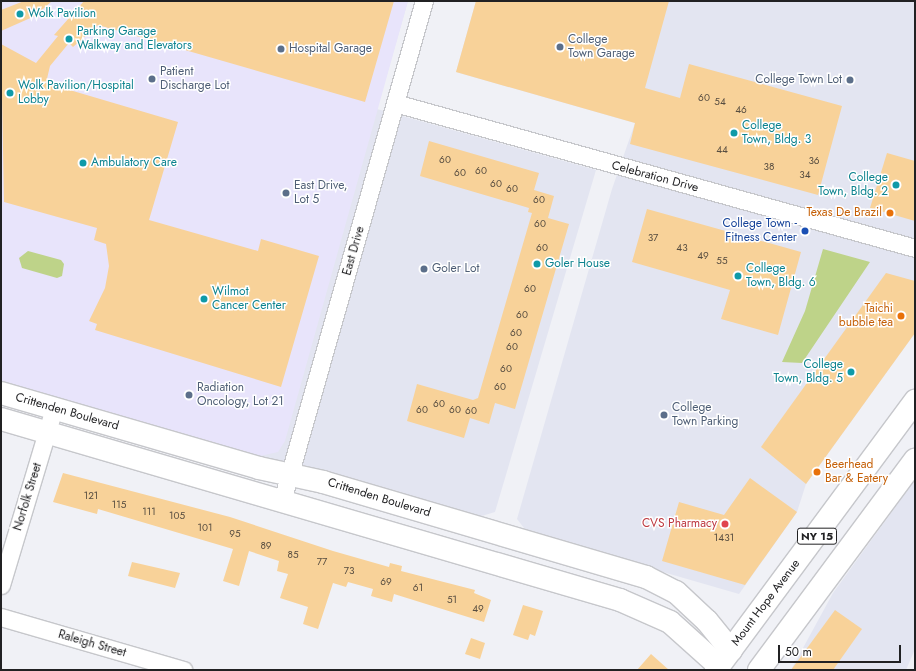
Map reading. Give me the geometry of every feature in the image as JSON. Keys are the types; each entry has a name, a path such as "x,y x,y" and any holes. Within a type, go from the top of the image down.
{"street":[{"name":"East Drive","path":"282,501 424,1"},
{"name":"Celebration Drive","path":"395,103 915,248"},
{"name":"Crittenden Boulevard","path":"1,393 502,535 661,584 695,609 725,665"},
{"name":"Mount Hope Avenue","path":"725,665 915,400"},
{"name":"Norfolk Street","path":"1,585 54,408"},
{"name":"Crittenden Boulevard","path":"1,419 282,501 655,613 687,634 725,665"},
{"name":"NY 15","path":"759,670 915,460"},
{"path":"494,564 502,535"},
{"name":"Raleigh Street","path":"1,617 182,670"}],"shaded area":[{"path":"1,1 408,1 377,109 596,170 495,512 475,518 1,381"},
{"path":"1,1 408,1 285,441 278,452 260,456 1,381"},
{"path":"476,1 915,1 915,333 806,484 797,512 739,594 528,533 517,519 612,189 635,123 456,72"},
{"path":"915,480 915,649 906,670 791,670 833,593"}],"green space":[{"path":"823,249 870,262 802,363 782,362 805,311"},
{"path":"28,251 61,260 64,264 62,276 57,278 22,268 19,258"}],"building":[{"name":"Wolk Pavilion","path":"24,1 52,1 35,16 1,31 1,10"},
{"path":"84,1 394,1 365,102 98,25 73,47 69,43 50,66 46,83 178,122 149,220 258,251 261,239 319,256 281,387 95,330 97,324 89,321 105,288 109,266 106,244 94,240 97,228 4,202 1,44 36,63 58,36 54,35"},
{"path":"476,1 669,1 645,88 680,98 689,64 842,106 818,195 630,144 635,123 456,72"},
{"name":"Goler House","path":"429,141 539,173 534,190 554,196 548,218 569,224 515,409 495,403 489,424 470,418 464,438 407,421 417,384 473,400 478,398 532,213 528,212 529,208 420,176"},
{"name":"College Town, Bldg. 2","path":"887,153 915,161 915,221 870,208"},
{"name":"College Town, Bldg. 6","path":"647,209 801,252 778,335 721,319 730,290 632,262"},
{"name":"College Town, Bldg. 5","path":"886,273 915,281 915,333 806,484 761,447"},
{"path":"63,473 230,517 333,551 389,567 390,563 402,566 401,571 475,590 474,593 491,600 484,622 394,594 392,602 371,596 373,589 348,582 346,587 333,583 318,629 303,624 308,607 280,598 288,574 277,571 279,561 249,551 239,586 223,581 233,549 98,509 97,514 53,502"},
{"name":"CVS Pharmacy","path":"750,478 797,512 745,585 662,561 679,502 724,515"},
{"path":"132,562 180,573 175,588 128,576"},
{"path":"523,605 543,611 535,636 530,634 528,640 513,635"},
{"path":"835,610 862,629 833,670 791,670"},
{"path":"471,638 485,643 480,659 465,654"},
{"path":"651,654 669,670 637,670"}],"place":[{"name":"Wolk Pavilion","path":"20,14"},
{"name":"Parking Garage Walkway and Elevators","path":"69,39"},
{"name":"College Town Garage","path":"560,47"},
{"name":"Hospital Garage","path":"281,49"},
{"name":"Patient Discharge Lot","path":"152,79"},
{"name":"College Town Lot","path":"850,80"},
{"name":"Wolk Pavilion/Hospital Lobby","path":"10,93"},
{"name":"College Town, Bldg. 3","path":"734,133"},
{"name":"Ambulatory Care","path":"83,163"},
{"name":"College Town, Bldg. 2","path":"896,185"},
{"name":"East Drive, Lot 5","path":"286,193"},
{"name":"Texas De Brazil","path":"890,213"},
{"name":"College Town - Fitness Center","path":"805,231"},
{"name":"Goler House","path":"537,264"},
{"name":"Goler Lot","path":"424,269"},
{"name":"College Town, Bldg. 6","path":"738,276"},
{"name":"Wilmot Cancer Center","path":"204,299"},
{"name":"Taichi bubble tea","path":"901,316"},
{"name":"College Town, Bldg. 5","path":"851,372"},
{"name":"Radiation Oncology, Lot 21","path":"189,395"},
{"name":"College Town Parking","path":"664,415"},
{"name":"Beerhead Bar & Eatery","path":"817,472"},
{"name":"CVS Pharmacy","path":"725,524"}]}
